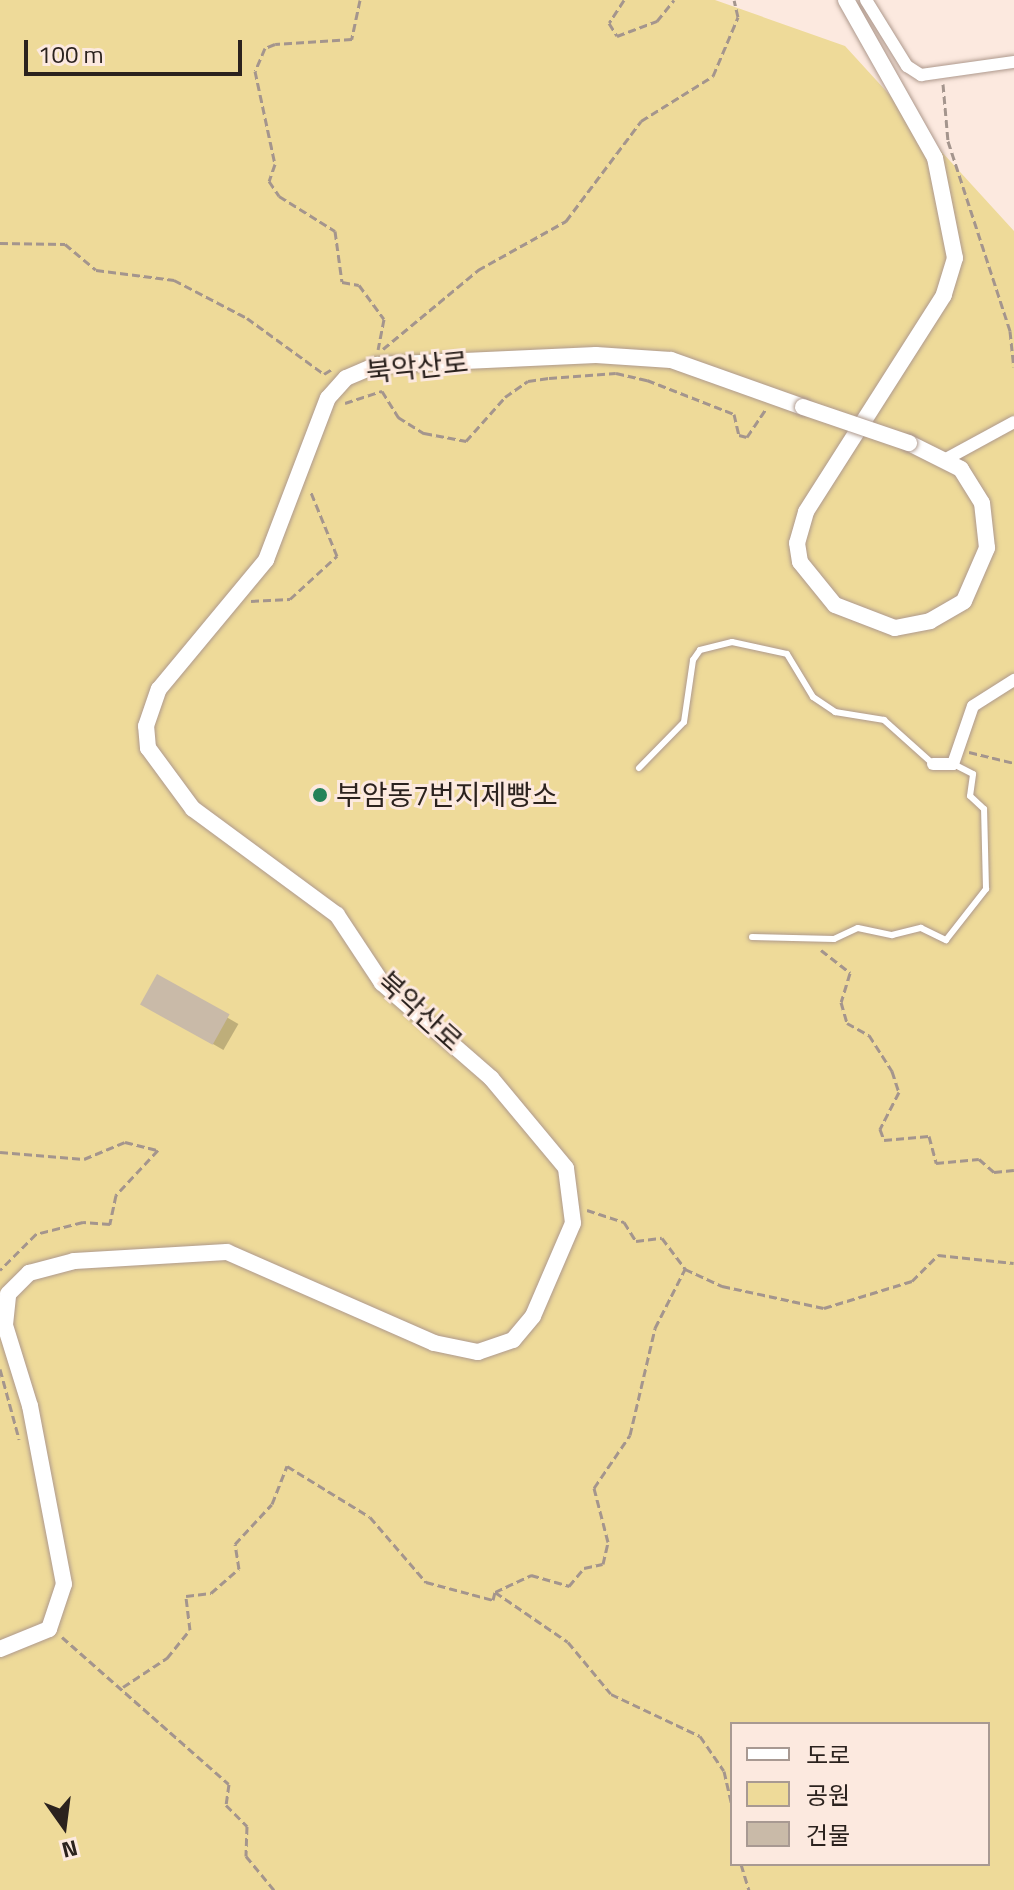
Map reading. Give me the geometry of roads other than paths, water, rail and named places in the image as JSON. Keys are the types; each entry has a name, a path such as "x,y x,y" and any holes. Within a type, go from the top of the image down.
{"street":[{"name":"북악산로","path":"0,1649 49,1629 62,1600 63,1568 5,1325 8,1294 29,1273 74,1261 227,1252 434,1343 478,1352 513,1340 533,1316 566,1244 574,1204 556,1153 460,1047 382,983 337,915 214,826 158,769 147,739 151,705 266,560 328,398 346,378 377,365 634,355 671,360 803,407 909,443 948,458 973,485 985,519 984,561 972,590 953,609 917,626 871,623 835,605 800,562 800,523 944,295 956,243 935,158 846,0"},
{"path":"866,0 907,66 942,76 1014,62"},
{"path":"948,458 1014,422"},
{"path":"933,764 953,764 973,706 1014,680"}],"lane":[{"path":"639,768 684,722 693,660 700,650 732,642 787,654 813,697 835,712 884,720 933,764"},
{"path":"752,937 817,939 873,927 892,935 921,928 946,940 986,889 984,809 970,796 973,774 953,764"}],"place":[{"name":"부암동7번지제빵소","path":"320,795"}]}
